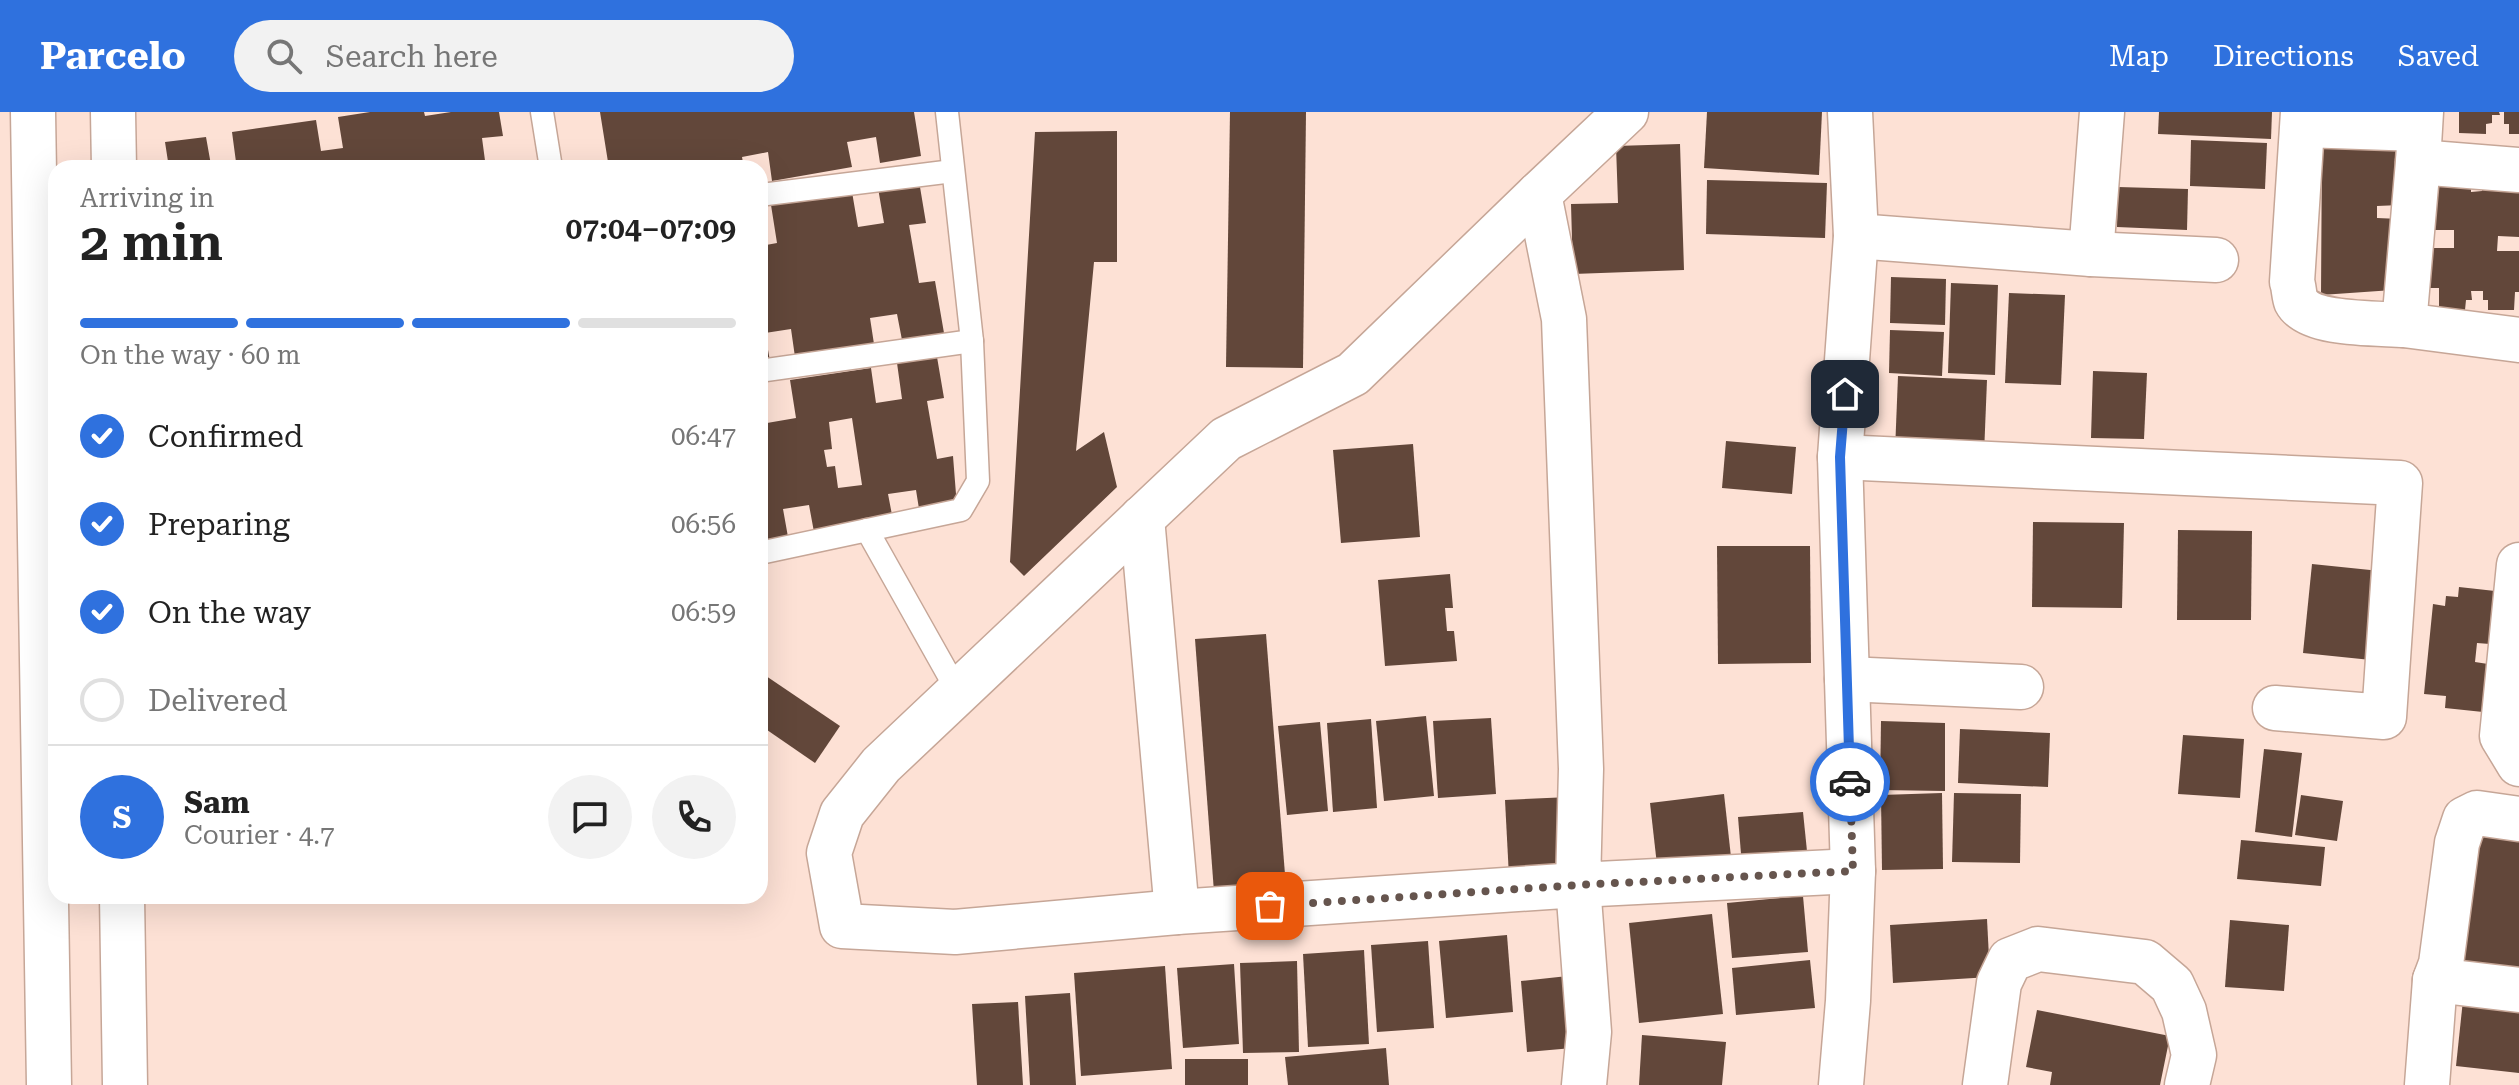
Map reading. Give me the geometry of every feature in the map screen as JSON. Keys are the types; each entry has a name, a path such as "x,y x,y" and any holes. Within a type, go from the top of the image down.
{"main road":[{"path":"33,112 49,1085"},
{"path":"113,112 114,160"},
{"path":"1626,112 1353,374 1226,439 881,765 842,814 829,853 842,926 955,932 1177,912 1578,885 1853,871"},
{"path":"1841,1085 1853,871 1840,457 1856,236 1850,112"},
{"path":"2091,254 2102,112"},
{"path":"2519,170 2419,134 2303,119 2292,282 2296,300 2307,312 2325,319 2404,325 2519,340"},
{"path":"2404,325 2419,134"},
{"path":"1539,194 1564,319 1581,769 1578,885 1589,1032 1584,1085"},
{"path":"1856,236 2216,260"},
{"path":"1840,457 2400,483 2384,717 2275,708"},
{"path":"1142,518 1177,912"},
{"path":"2519,565 2502,736 2519,764"},
{"path":"1847,679 2021,687"},
{"path":"2427,1085 2435,980 2441,964 2457,843 2465,819 2477,813 2519,819"},
{"path":"122,904 125,1085"},
{"path":"1985,1085 1999,983 2010,960 2038,949 2145,962 2172,985 2184,1011 2194,1055 2187,1085"},
{"path":"2435,980 2519,990"}],"lane":[{"path":"542,112 550,160"},
{"path":"768,551 961,510 978,481 972,341 947,112"},
{"path":"768,194 953,171"},
{"path":"768,370 972,341"},
{"path":"867,530 958,692"}],"building":[{"path":"370,112 424,112 425,116 451,112 499,112 503,136 482,138 485,160 236,160 232,132 316,120 321,151 343,148 338,117"},
{"path":"600,112 914,112 921,156 880,163 876,137 847,142 852,167 772,181 768,152 742,157 743,160 608,160"},
{"path":"1230,112 1306,112 1303,368 1226,367"},
{"path":"1707,112 1822,112 1819,175 1704,168"},
{"path":"2159,112 2272,112 2271,139 2158,134"},
{"path":"2459,112 2499,112 2500,115 2492,115 2492,123 2486,124 2486,134 2459,133"},
{"path":"2504,112 2519,112 2519,134 2509,134 2509,124 2504,124"},
{"path":"1117,131 1117,262 1094,262 1076,451 1104,432 1117,487 1024,576 1010,562 1035,132"},
{"path":"206,137 210,160 168,160 165,142"},
{"path":"2191,140 2267,143 2265,189 2190,186"},
{"path":"2322,141 2400,141 2400,205 2377,206 2377,218 2400,219 2393,290 2321,295"},
{"path":"1680,144 1684,270 1573,274 1571,204 1618,203 1616,146"},
{"path":"2437,173 2471,184 2471,192 2482,191 2482,184 2519,174 2519,237 2498,236 2497,251 2519,251 2519,292 2515,292 2514,310 2488,310 2488,300 2483,300 2483,291 2471,291 2472,300 2466,300 2465,310 2439,310 2439,288 2422,288 2423,248 2454,248 2454,230 2423,230"},
{"path":"1707,180 1827,183 1825,238 1706,234"},
{"path":"919,181 926,223 909,225 919,283 935,281 944,333 902,340 897,314 870,318 874,344 795,357 791,329 768,333 768,245 777,243 771,205 852,192 858,227 884,223 878,188"},
{"path":"2118,187 2188,189 2187,230 2117,227"},
{"path":"1891,277 1946,279 1945,325 1890,323"},
{"path":"1951,283 1998,285 1995,375 1948,373"},
{"path":"2009,293 2065,295 2061,385 2005,383"},
{"path":"1890,330 1944,332 1942,376 1889,373"},
{"path":"937,357 944,398 927,401 937,459 953,456 957,507 920,515 916,490 888,494 893,520 814,532 809,505 783,509 788,537 768,540 768,423 796,418 790,380 871,368 876,403 902,399 897,363","holes":["852,418 862,485 838,488 835,466 827,467 824,450 832,449 829,422"]},
{"path":"2093,371 2147,373 2144,439 2091,438"},
{"path":"1898,376 1987,380 1984,454 1895,451"},
{"path":"1726,441 1796,447 1792,494 1722,488"},
{"path":"1413,444 1420,537 1341,543 1333,450"},
{"path":"2033,522 2124,523 2122,608 2032,607"},
{"path":"2178,530 2252,531 2251,620 2177,620"},
{"path":"1717,546 1810,546 1811,663 1718,664"},
{"path":"2312,564 2380,571 2371,660 2303,653"},
{"path":"1450,574 1453,608 1445,608 1447,631 1454,631 1457,661 1385,666 1378,580"},
{"path":"2459,587 2495,591 2490,644 2477,643 2475,662 2488,664 2483,712 2445,708 2446,696 2424,694 2433,604 2445,606 2446,596 2458,597"},
{"path":"1266,634 1286,887 1214,892 1195,639"},
{"path":"768,677 840,726 815,763 768,731"},
{"path":"1426,716 1434,796 1384,801 1376,721"},
{"path":"1491,718 1496,794 1438,798 1433,721"},
{"path":"1371,719 1377,808 1333,812 1327,723"},
{"path":"1881,721 1945,723 1945,791 1880,790"},
{"path":"1320,722 1328,811 1287,815 1278,726"},
{"path":"1960,729 2050,733 2048,787 1958,783"},
{"path":"2183,735 2244,739 2240,798 2178,794"},
{"path":"2264,749 2302,753 2292,837 2255,832"},
{"path":"1942,793 1943,869 1882,870 1881,795"},
{"path":"1954,793 2021,794 2020,863 1952,862"},
{"path":"1724,794 1731,857 1657,865 1650,803"},
{"path":"2301,795 2343,801 2337,841 2295,835"},
{"path":"1570,797 1574,874 1509,877 1505,800"},
{"path":"1803,812 1808,861 1742,866 1738,817"},
{"path":"2478,828 2519,833 2519,971 2462,964"},
{"path":"2241,840 2325,847 2321,886 2237,879"},
{"path":"1803,896 1808,952 1732,958 1727,903"},
{"path":"1712,914 1723,1014 1639,1023 1629,923"},
{"path":"1987,919 1990,977 1893,983 1890,925"},
{"path":"2230,920 2289,925 2284,991 2225,987"},
{"path":"1507,935 1513,1012 1446,1018 1439,941"},
{"path":"1428,941 1434,1028 1377,1032 1371,945"},
{"path":"1364,950 1369,1044 1308,1047 1303,954"},
{"path":"1810,960 1815,1008 1736,1015 1732,968"},
{"path":"1297,961 1299,1052 1243,1053 1240,963"},
{"path":"1234,964 1239,1044 1183,1048 1177,968"},
{"path":"1165,966 1172,1069 1081,1076 1074,973"},
{"path":"1577,975 1584,1047 1527,1052 1521,981"},
{"path":"1070,993 1076,1085 1030,1085 1025,996"},
{"path":"2463,1000 2519,1006 2519,1073 2456,1066"},
{"path":"1018,1002 1023,1085 977,1085 972,1004"},
{"path":"2037,1010 2170,1036 2160,1085 2050,1085 2052,1072 2026,1067"},
{"path":"1642,1035 1726,1042 1722,1085 1639,1085"},
{"path":"1386,1048 1389,1085 1288,1085 1285,1057"},
{"path":"1185,1059 1248,1059 1248,1085 1185,1085"}],"way so far":[{"path":"1270,906 1578,885 1853,871 1850,782"}],"route":[{"path":"1845,394 1840,457 1850,782"}]}
